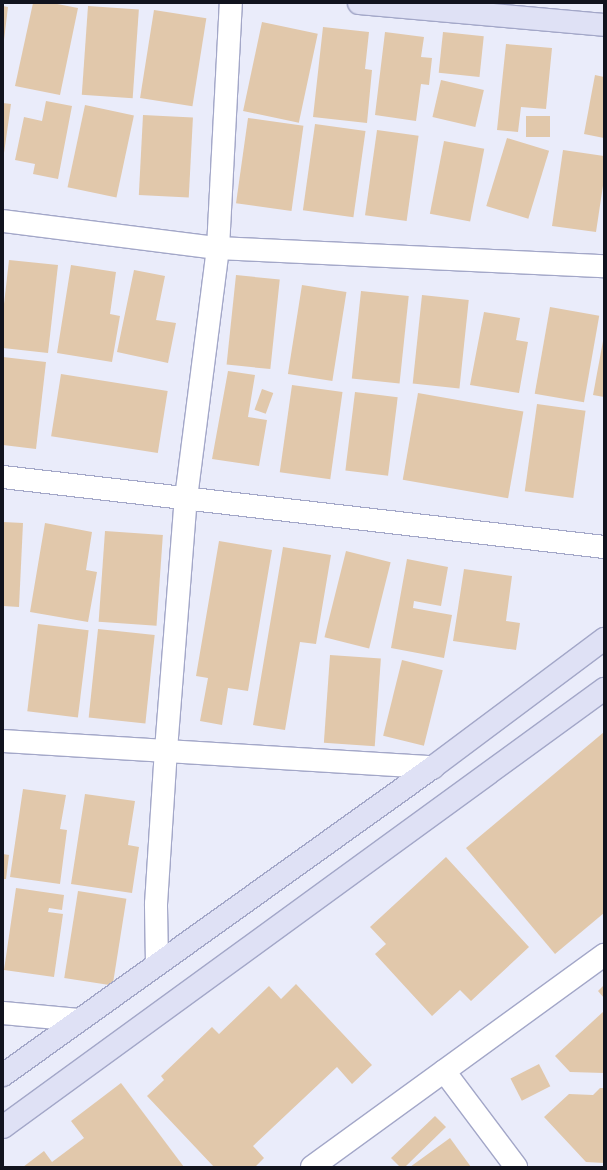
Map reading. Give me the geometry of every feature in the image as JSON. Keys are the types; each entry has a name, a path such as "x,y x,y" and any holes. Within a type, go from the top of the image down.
{"main road":[{"path":"359,3 604,25"},
{"path":"3,1075 433,767 604,639"},
{"path":"3,1127 604,689"}],"street":[{"path":"157,964 156,904 166,750 186,498 218,248 231,3"},
{"path":"3,221 218,248 604,266"},
{"path":"3,477 604,547"},
{"path":"3,741 433,767"},
{"path":"312,1167 604,955"},
{"path":"3,1013 79,1020"},
{"path":"444,1072 516,1167"}],"building":[{"path":"33,3 52,3 78,8 60,95 15,86"},
{"path":"3,6 8,7 4,40 3,40"},
{"path":"88,6 139,10 133,98 82,95"},
{"path":"154,10 206,18 192,106 140,98"},
{"path":"262,22 318,34 299,123 243,111"},
{"path":"323,27 369,32 365,69 372,70 367,123 313,117"},
{"path":"385,32 424,37 421,57 432,58 429,85 421,84 416,121 375,115"},
{"path":"443,32 484,36 479,77 439,73"},
{"path":"506,44 552,48 546,109 521,107 518,132 497,130"},
{"path":"595,75 604,77 604,138 584,134"},
{"path":"441,80 484,90 475,127 432,117"},
{"path":"46,101 72,106 58,179 33,174 35,164 15,160 24,117 42,121"},
{"path":"3,103 11,104 4,153 3,153"},
{"path":"85,105 134,115 116,198 68,187"},
{"path":"143,115 193,118 189,198 139,195"},
{"path":"526,116 550,116 550,137 526,137"},
{"path":"248,118 303,126 291,211 236,203"},
{"path":"315,124 366,131 353,217 303,210"},
{"path":"377,130 419,136 407,221 365,215"},
{"path":"507,138 549,151 528,219 486,206"},
{"path":"444,141 484,149 470,221 430,214"},
{"path":"563,150 604,156 604,179 596,232 552,226"},
{"path":"9,260 58,265 48,353 3,348 3,313"},
{"path":"71,265 116,272 110,314 120,316 112,362 57,353"},
{"path":"134,270 165,276 156,320 176,323 168,363 117,352"},
{"path":"236,275 280,280 270,369 227,365"},
{"path":"302,285 346,292 332,381 288,374"},
{"path":"361,291 409,296 400,384 352,379"},
{"path":"422,295 469,300 459,388 413,384"},
{"path":"550,307 599,316 584,402 535,394"},
{"path":"484,312 520,318 516,340 528,342 519,393 470,385"},
{"path":"604,341 604,397 593,395"},
{"path":"3,357 46,362 36,449 3,445"},
{"path":"228,371 255,375 248,417 267,420 259,466 212,459"},
{"path":"61,374 168,391 158,453 51,436"},
{"path":"292,385 343,392 330,479 280,472"},
{"path":"262,389 273,393 266,414 254,410"},
{"path":"355,392 398,397 388,476 345,470"},
{"path":"418,393 523,412 508,498 403,480"},
{"path":"537,404 586,411 573,498 525,491"},
{"path":"3,522 23,523 19,607 3,606"},
{"path":"45,523 92,532 86,570 97,572 88,622 30,612"},
{"path":"105,531 163,535 157,626 99,622"},
{"path":"219,541 272,550 248,691 228,688 222,725 200,721 208,678 196,676"},
{"path":"283,547 331,555 316,644 300,642 285,730 253,725"},
{"path":"346,551 391,562 369,648 324,637"},
{"path":"407,559 448,567 441,606 414,601 413,608 452,615 444,658 391,648"},
{"path":"464,569 512,576 506,621 520,623 516,650 453,641"},
{"path":"38,624 89,630 78,718 27,711"},
{"path":"98,629 155,635 145,723 89,718"},
{"path":"330,655 381,659 375,746 324,743"},
{"path":"402,660 443,670 424,746 383,736"},
{"path":"604,732 604,913 555,954 466,848"},
{"path":"23,789 66,795 60,829 67,830 60,884 10,877"},
{"path":"85,794 135,801 128,845 139,847 132,893 71,884"},
{"path":"3,854 9,855 6,879 3,879"},
{"path":"446,857 529,947 471,1001 460,990 432,1016 375,954 386,944 370,927"},
{"path":"16,888 64,895 62,910 49,908 48,912 63,914 54,977 4,970"},
{"path":"78,891 126,899 113,986 64,978"},
{"path":"296,984 372,1065 352,1084 337,1067 253,1146 264,1158 255,1167 214,1167 147,1096 164,1080 161,1076 212,1027 219,1034 269,986 281,999"},
{"path":"604,985 604,998 598,991"},
{"path":"604,1011 604,1073 570,1072 555,1056"},
{"path":"539,1064 550,1086 522,1101 510,1079"},
{"path":"121,1083 184,1167 23,1167 44,1151 52,1162 84,1138 71,1121"},
{"path":"600,1088 604,1088 604,1163 586,1162 544,1117 569,1094 593,1095"},
{"path":"435,1116 446,1127 405,1167 400,1167 391,1158"},
{"path":"450,1138 471,1167 410,1167"}]}
